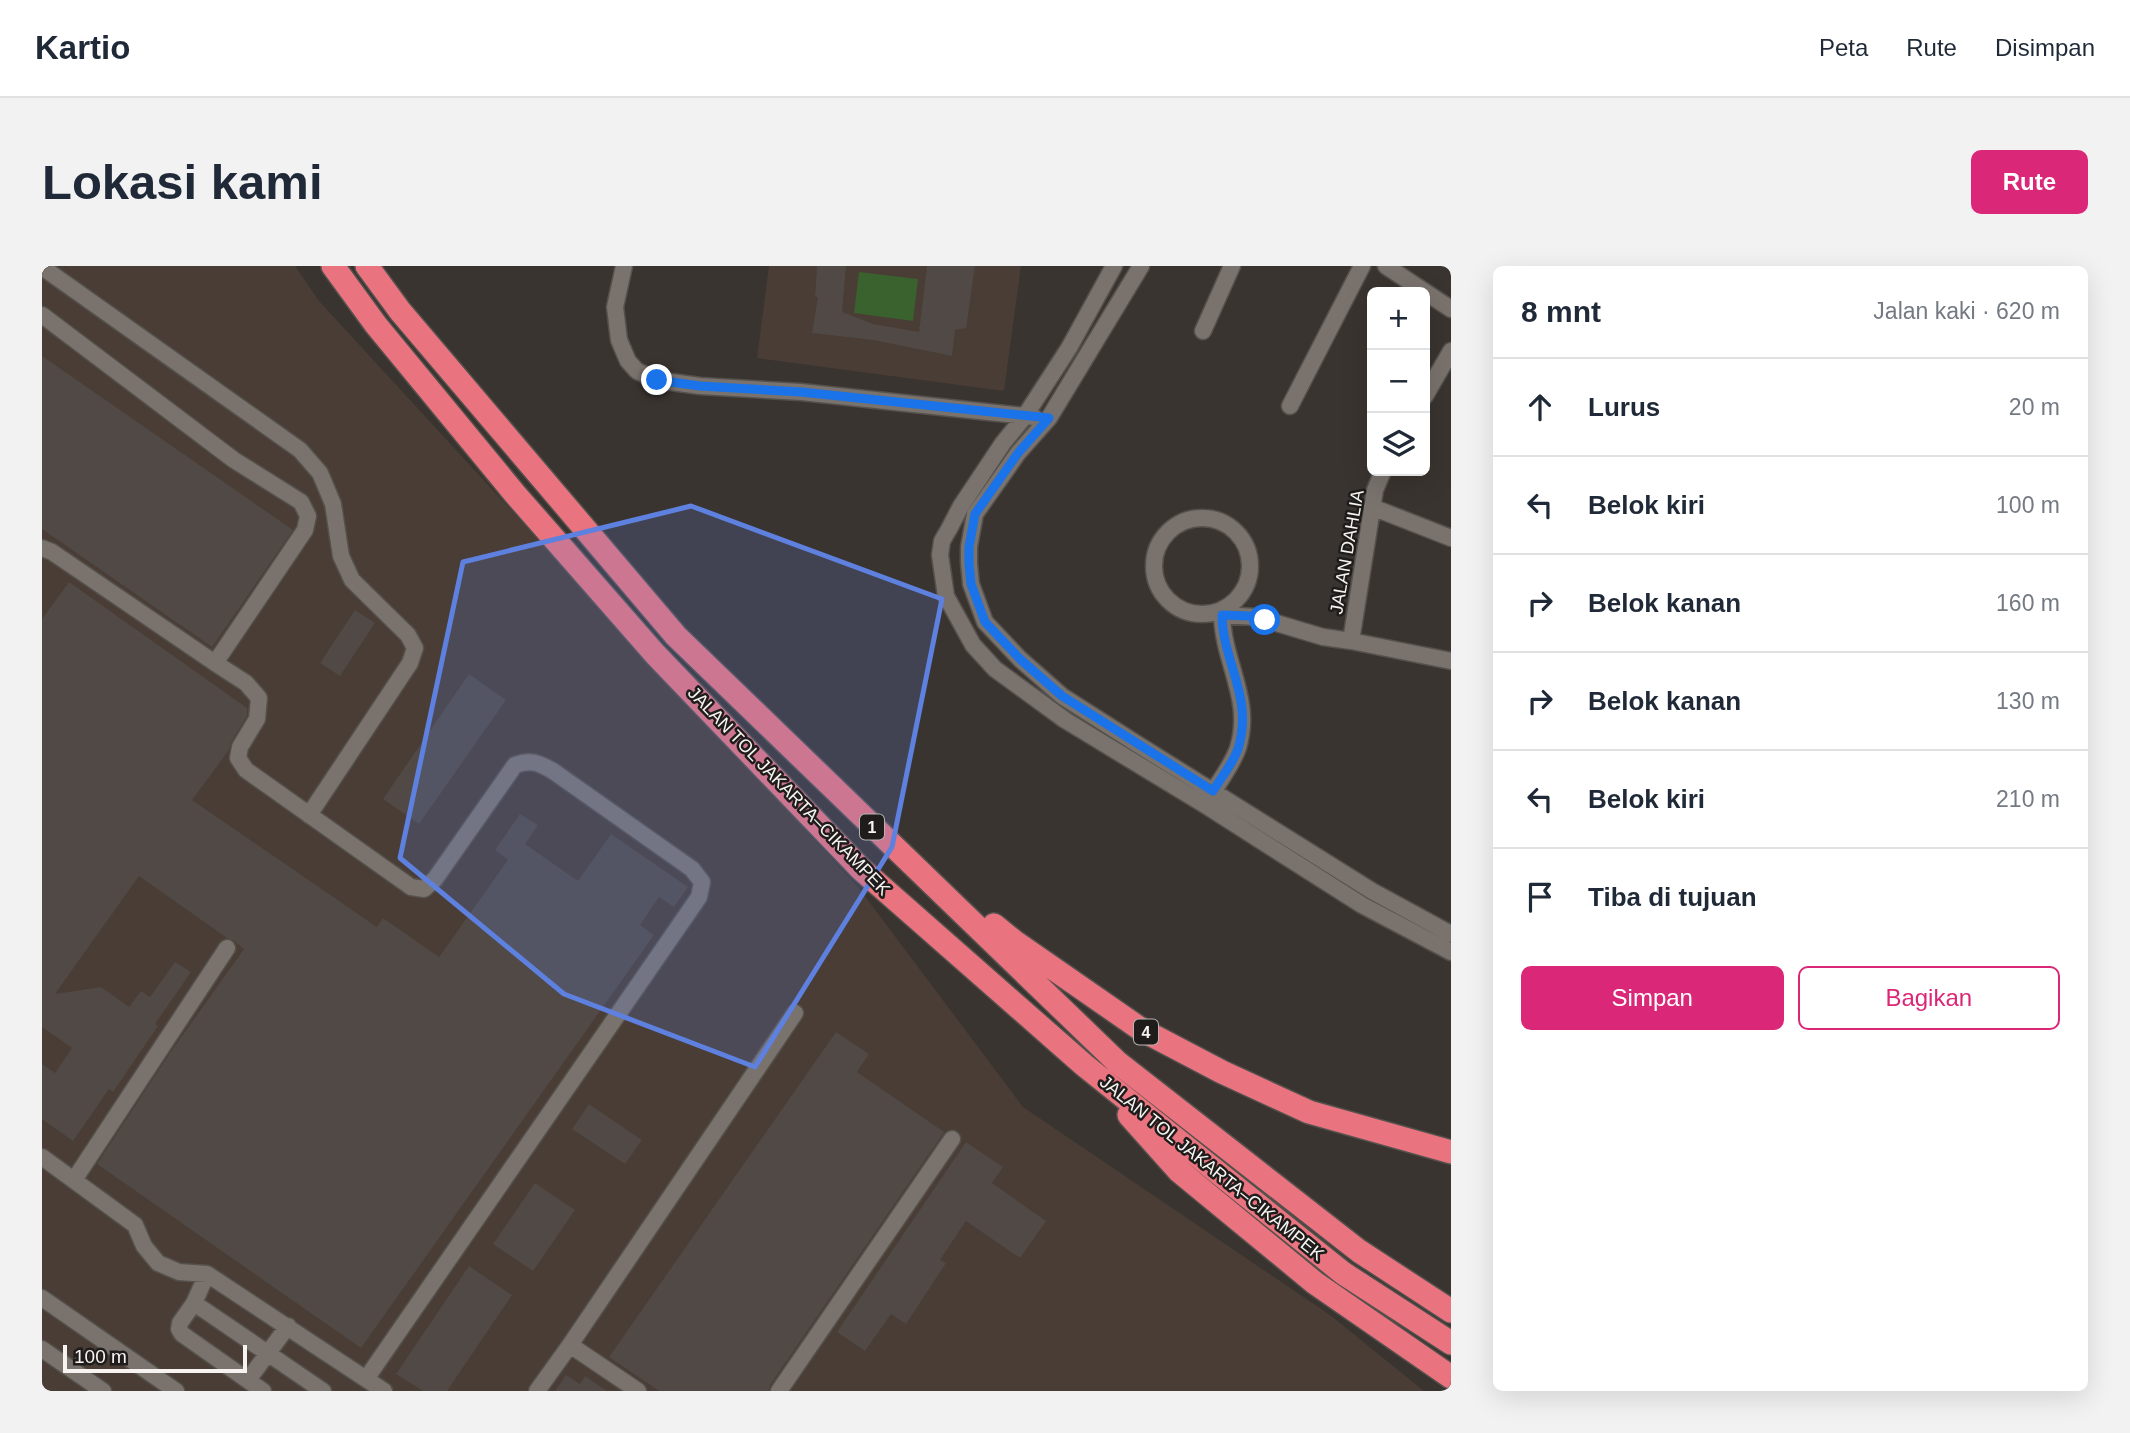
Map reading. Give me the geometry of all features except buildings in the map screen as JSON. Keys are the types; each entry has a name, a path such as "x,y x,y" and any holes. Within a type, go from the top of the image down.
{"highway":[{"name":"JALAN TOL JAKARTA–CIKAMPEK","path":"333,266 376,325 489,462 655,654 861,869 1084,1065 1343,1273 1451,1343"},
{"name":"JALAN TOL JAKARTA–CIKAMPEK","path":"367,266 400,311 676,636 882,836 1117,1062 1359,1251 1451,1311"},
{"name":"4","path":"882,836 1015,942 1142,1030 1222,1072 1309,1112 1451,1152"},
{"path":"1084,1065 1179,1171 1315,1283 1451,1377"}],"street":[{"path":"624,266 615,307 619,340 628,361 636,371 657,380 1049,418"},
{"path":"1114,266 1069,348 1026,416 1003,443 961,506 942,541 940,555 946,596 973,645 995,669 1065,720 1451,934"},
{"path":"1141,266 1049,418 1018,453 975,514 969,563 971,584 985,622 1020,659 1062,696 1362,905 1451,952"},
{"path":"1203,331 1232,266"},
{"path":"1290,406 1362,266"},
{"path":"1386,266 1451,309"},
{"path":"42,267 300,450 320,473 333,504 341,556 352,580 408,635 415,648 410,663 309,815"},
{"path":"42,315 234,460 301,502 308,516 305,530 215,663"},
{"path":"1430,387 1451,351"},
{"name":"JALAN DAHLIA","path":"1351,641 1375,490 1381,476"},
{"path":"1372,507 1451,538"},
{"path":"1219,614 1233,603 1245,588 1251,570 1248,551 1239,535 1224,523 1206,518 1187,520 1171,529 1159,544 1153,562 1156,581 1165,597 1180,609 1198,614 1256,617 1323,637 1450,656"},
{"path":"42,548 52,552 246,682 259,698 257,719 240,747 238,758 246,771 411,887 424,889 435,880 515,765 524,762 537,762 554,771 692,869 702,882 699,897 366,1379"},
{"path":"1209,798 1238,751 1244,714 1219,614"},
{"path":"74,1180 227,948"},
{"path":"537,1391 795,1013"},
{"path":"779,1391 952,1139"},
{"path":"42,1157 135,1225 144,1246 158,1263 179,1272 207,1274 384,1391"},
{"path":"207,1274 178,1329 263,1391"},
{"path":"42,1298 176,1391"},
{"path":"194,1303 323,1391"},
{"path":"248,1380 288,1326"},
{"path":"570,1345 638,1391"},
{"path":"42,1349 103,1391"}],"highlighted area":[{"path":"691,506 942,599 892,847 755,1067 564,994 400,858 463,562"}],"shaded area":[{"path":"42,266 295,266 319,301 858,887 1023,1107 1330,1315 1424,1391 42,1391"},
{"path":"769,266 1021,266 1004,391 757,358"}],"green space":[{"path":"859,272 918,279 913,321 854,313"}],"route":[{"path":"657,380 1049,418 1018,453 975,514 969,563 971,584 985,622 997,637 1062,696 1213,791 1238,751 1244,714 1240,690 1224,641 1222,615 1265,620"}]}
